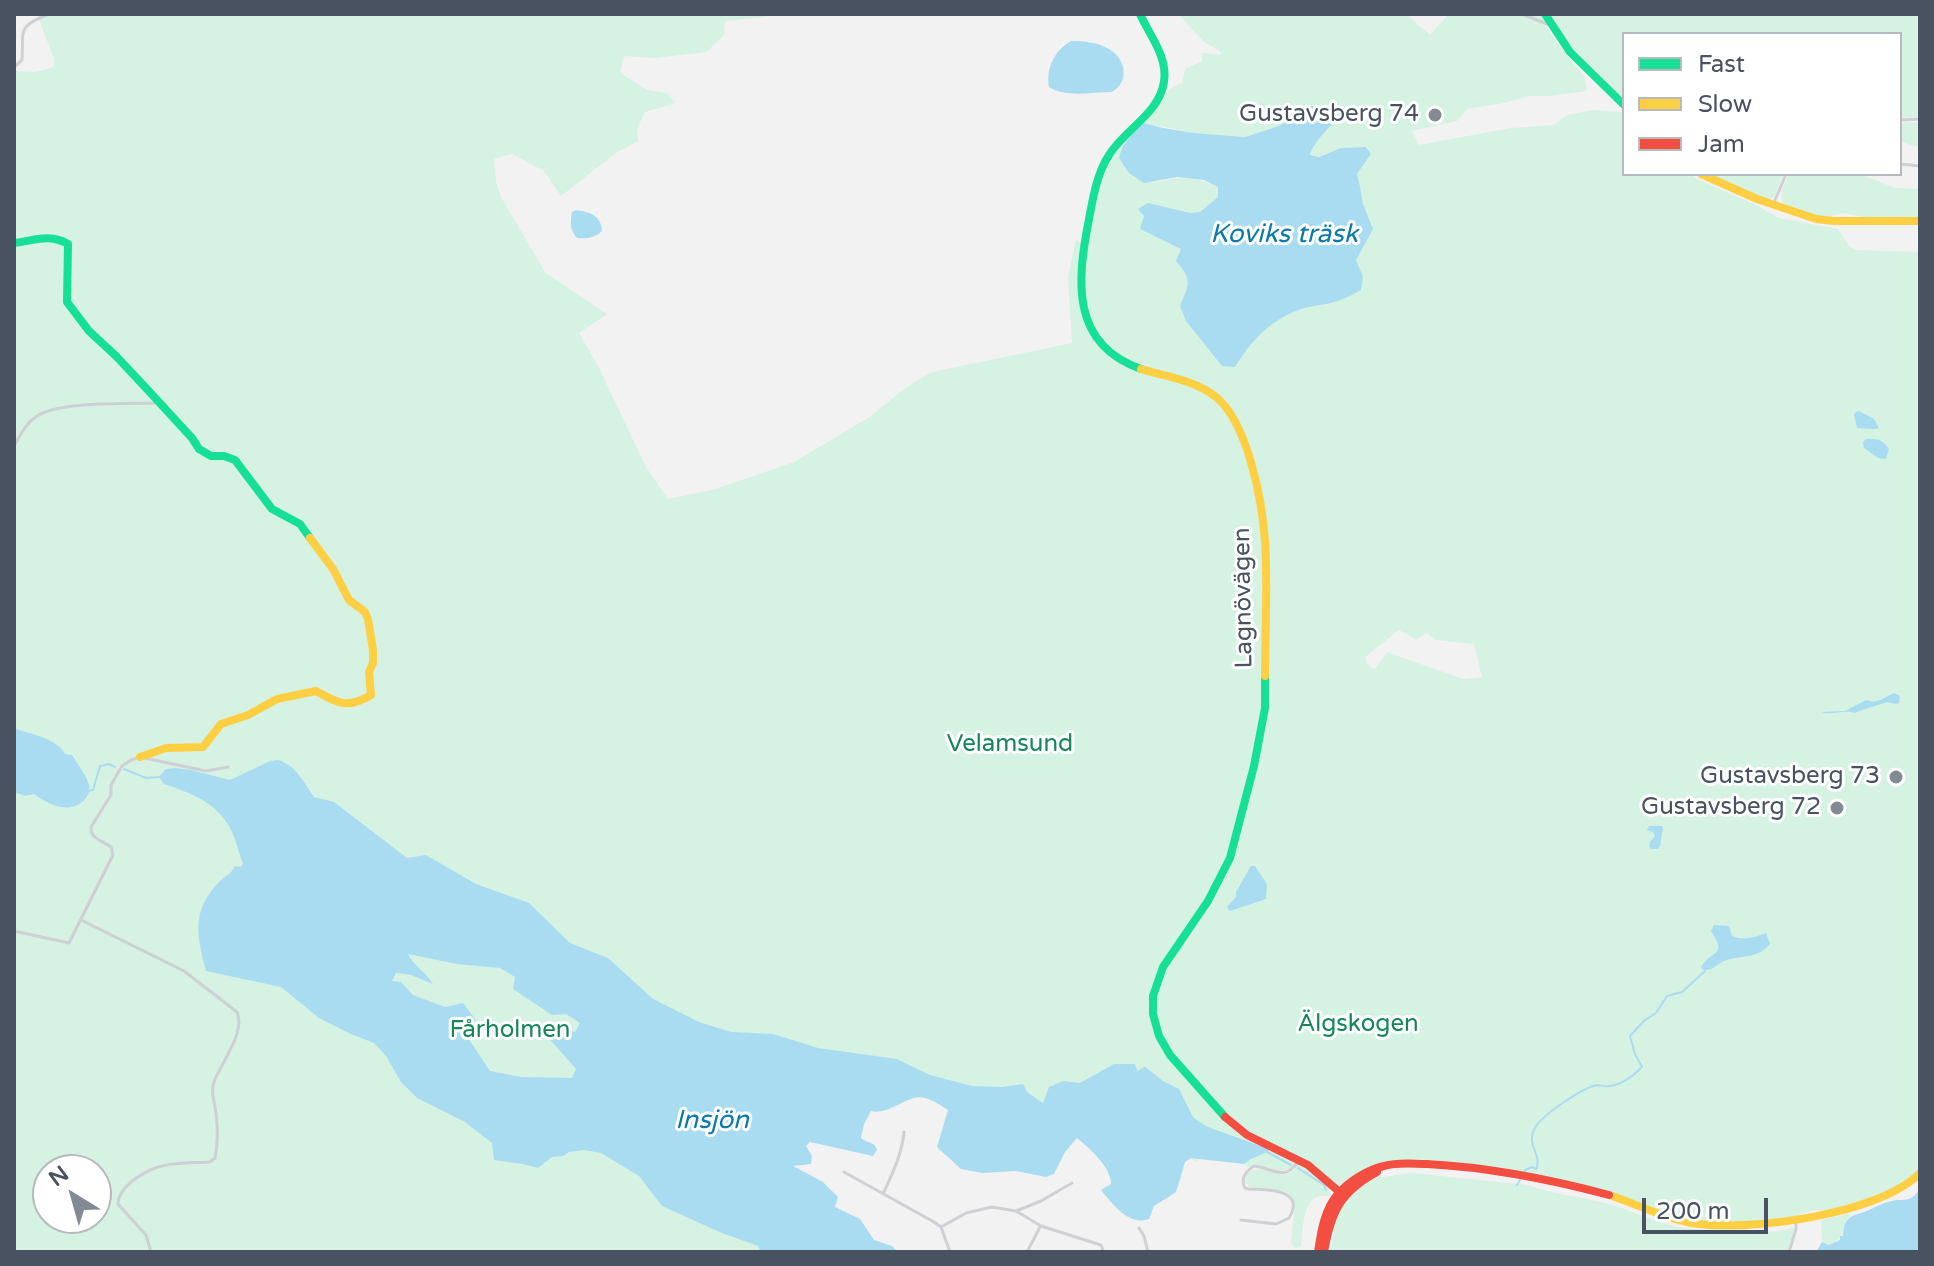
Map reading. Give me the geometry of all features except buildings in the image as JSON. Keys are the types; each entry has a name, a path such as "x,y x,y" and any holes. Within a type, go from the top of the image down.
{"street":[{"path":"14,67 22,60 23,30 49,14"},
{"name":"Lagnövägen","path":"1140,14 1162,59 1165,69 1163,88 1155,104 1116,145 1100,169 1081,281 1083,306 1093,333 1114,356 1136,368 1199,386 1217,398 1232,416 1247,449 1262,517 1266,553 1266,702 1254,766 1230,858 1208,901 1163,967 1153,996 1153,1014 1159,1036 1170,1055 1221,1114 1247,1135 1296,1165 1318,1172 1341,1194"},
{"path":"1522,14 1550,25"},
{"path":"1545,14 1570,53 1622,103"},
{"path":"1705,176 1773,205 1824,220 1920,221"},
{"path":"1773,205 1785,176"},
{"path":"14,243 49,235 68,244 67,303 89,331 116,356 204,453 235,460 272,509 300,524 333,569 349,600 365,612 373,650 369,672 371,695 358,703 349,705 316,691 277,699 248,715 221,724 203,747 166,748 122,766 111,785 111,795 91,827 94,838 111,847 113,855 69,943 14,931"},
{"path":"14,446 29,422 48,410 64,406 159,403"},
{"path":"140,757 206,771 228,767"},
{"path":"81,920 184,971 237,1012 241,1023 212,1089 218,1131 215,1158 210,1162 159,1167 131,1182 119,1194 118,1204 146,1235 151,1252"},
{"path":"883,1193 897,1164 904,1132"},
{"path":"1241,1220 1276,1224 1289,1218 1293,1208 1286,1194 1270,1189 1248,1189 1243,1181 1254,1166 1283,1174 1296,1165"},
{"path":"1321,1252 1341,1194 1363,1179 1401,1165 1508,1173 1607,1194 1694,1224 1760,1225 1796,1219 1894,1193 1920,1173"},
{"path":"844,1172 941,1227 950,1252"},
{"path":"1016,1211 1072,1183"},
{"path":"941,1227 973,1210 992,1207 1016,1211 1041,1226 1101,1245 1103,1250"},
{"path":"1789,1252 1796,1219"},
{"path":"1027,1252 1041,1226"},
{"path":"1139,1228 1148,1252"}],"green space":[{"name":"Velamsund","path":"37,14 766,14 766,17 725,21 724,35 706,52 655,58 624,56 620,73 647,90 666,93 676,103 645,112 637,129 638,141 616,153 561,196 544,171 512,154 494,159 501,197 545,272 607,314 579,333 646,467 668,499 716,489 794,462 868,418 912,383 932,372 1072,343 1068,277 1076,239 1083,245 1087,221 1093,220 1099,187 1111,157 1168,91 1182,83 1185,69 1202,61 1202,53 1220,55 1221,52 1204,42 1178,14 1406,14 1430,35 1449,14 1542,14 1550,33 1585,78 1587,91 1530,96 1467,109 1457,121 1412,131 1419,145 1511,128 1554,125 1567,115 1592,110 1622,112 1622,176 1693,176 1779,218 1838,229 1849,246 1856,250 1920,252 1920,1170 1890,1191 1851,1206 1811,1211 1775,1221 1729,1223 1686,1219 1610,1193 1479,1166 1438,1160 1398,1161 1371,1168 1332,1189 1328,1188 1331,1196 1312,1200 1304,1218 1301,1246 1296,1248 1291,1244 1293,1199 1280,1191 1250,1188 1245,1182 1247,1174 1254,1170 1284,1174 1296,1168 1277,1170 1244,1164 1267,1152 1185,1160 1179,1184 1165,1200 1157,1190 1080,1128 960,1165 938,1150 947,1125 960,1105 921,1088 798,1131 780,1170 872,1252 14,1252 14,71 35,72 54,67 54,59","holes":["1309,106 1328,106 1340,115 1309,155 1319,157 1341,148 1367,147 1371,154 1357,174 1363,204 1207,207 1219,197 1218,187 1187,178 1156,182 1121,154 1144,123 1194,133 1245,137 1279,126","1399,630 1416,640 1427,633 1436,640 1474,644 1482,677 1463,679 1387,652 1375,669 1369,666 1365,657"]},
{"path":"1550,14 1920,14 1920,117 1902,118 1902,32 1622,32 1622,99 1573,49"},
{"path":"1920,122 1920,146 1902,142 1902,123"},
{"path":"1712,176 1782,176 1774,197 1768,201"},
{"path":"1788,176 1865,176 1895,188 1920,189 1920,218 1864,217 1843,213 1821,218 1784,204 1781,193"},
{"path":"1412,1173 1528,1185 1612,1205 1683,1228 1767,1232 1794,1229 1788,1252 1331,1252 1337,1216 1352,1192 1373,1177"},
{"path":"1851,1215 1839,1239 1829,1245 1822,1242 1821,1220"}],"water":[{"path":"1071,41 1095,43 1115,53 1124,70 1118,88 1112,92 1079,94 1049,87 1052,61"},
{"name":"Koviks träsk","path":"1309,106 1328,106 1340,114 1318,140 1310,155 1319,157 1341,148 1366,147 1371,154 1357,174 1363,204 1373,229 1356,260 1363,277 1361,290 1338,301 1301,309 1280,319 1255,340 1235,367 1222,366 1186,321 1180,306 1188,282 1176,261 1181,249 1140,229 1144,216 1138,209 1148,203 1190,213 1200,212 1218,197 1218,187 1204,180 1177,177 1144,183 1129,173 1119,158 1120,153 1128,139 1144,123 1194,133 1245,137 1279,126"},
{"path":"576,210 594,215 602,231 590,238 577,238 571,223 572,212"},
{"path":"1859,411 1874,419 1879,428 1857,428 1854,415"},
{"path":"1866,439 1877,439 1889,449 1886,459 1878,458 1864,448"},
{"path":"1894,693 1900,696 1899,703 1887,702 1855,713 1821,712 1845,711 1866,700 1873,702"},
{"path":"14,728 49,740 65,754 72,755 89,784 88,796 79,804 66,808 34,794 25,796 14,792"},
{"name":"Insjön","path":"278,760 290,766 314,797 334,802 407,858 426,855 476,884 529,903 570,943 608,958 653,999 699,1022 731,1032 773,1034 818,1048 897,1059 930,1075 972,1086 1023,1084 1027,1092 1043,1103 1049,1087 1063,1081 1080,1083 1114,1064 1135,1064 1137,1071 1145,1067 1179,1089 1198,1121 1269,1149 1244,1164 1191,1158 1185,1162 1176,1192 1154,1206 1149,1219 1135,1220 1122,1213 1101,1190 1111,1184 1107,1171 1077,1138 1065,1152 1054,1174 1046,1177 1016,1171 982,1173 961,1169 937,1147 948,1110 919,1097 885,1110 871,1111 861,1138 876,1147 873,1156 810,1142 806,1146 812,1156 811,1164 793,1166 823,1182 838,1197 835,1207 860,1219 874,1240 892,1246 898,1252 761,1252 758,1246 662,1206 639,1176 601,1153 584,1150 569,1152 552,1157 538,1168 494,1160 492,1143 465,1122 417,1098 401,1082 386,1056 374,1043 319,1018 281,987 206,971 198,925 203,904 235,866 243,864 232,832 221,815 199,798 164,784 159,777 166,769 176,768 230,780","holes":["408,954 457,964 500,968 515,977 513,989 552,1015 566,1014 580,1023 575,1032 556,1027 546,1035 576,1069 572,1078 521,1077 490,1071 465,1033 476,1020 463,1003 445,1007 413,995 401,982 392,981 396,973 433,984"]},
{"path":"1649,826 1663,828 1658,849 1649,847 1655,836 1647,830"},
{"path":"1251,866 1255,866 1267,884 1266,899 1230,911 1227,907 1236,897"},
{"path":"1714,925 1729,926 1732,936 1740,938 1766,933 1770,944 1755,954 1727,960 1703,970 1701,967 1705,961 1718,949 1711,931"},
{"path":"1920,1188 1920,1252 1816,1252 1822,1242 1829,1245 1840,1240 1845,1223 1852,1216 1894,1200 1911,1198"}],"waterway":[{"path":"89,791 93,790 100,766 109,764 115,767"},
{"path":"124,769 146,778 159,777"},
{"path":"1523,1173 1532,1167 1536,1169 1538,1164 1532,1134 1539,1123 1582,1091 1597,1085 1618,1084 1642,1067 1630,1036 1656,1013 1667,996 1682,992 1705,971"},
{"path":"1267,1152 1291,1165"},
{"path":"1298,1168 1324,1185 1326,1190"},
{"path":"1517,1185 1520,1180"}],"traffic: fast":[{"path":"1140,14 1161,55 1164,82 1156,103 1116,146 1101,170 1085,242 1081,287 1090,327 1101,344 1118,358 1141,369"},
{"path":"1545,14 1570,52 1622,103"},
{"path":"14,243 48,238 68,244 67,302 89,331 146,388 199,449 211,456 235,460 272,509 300,524 310,538"},
{"path":"1225,1117 1170,1055 1159,1036 1153,1014 1153,996 1163,967 1208,901 1230,858 1254,766 1265,708 1265,676"}],"traffic: slow":[{"path":"1705,176 1757,199 1816,219 1920,221"},
{"path":"1141,369 1208,391 1227,409 1245,443 1257,484 1265,540 1265,676"},
{"path":"140,757 166,748 203,747 221,724 248,715 277,699 316,691 337,702 350,703 371,695 369,672 373,650 368,619 365,612 349,600 333,569 310,538"},
{"path":"1609,1195 1681,1221 1745,1225 1845,1210 1901,1188 1920,1173"}],"traffic: jam":[{"path":"1225,1117 1247,1135 1308,1165 1343,1195"},
{"path":"1318,1252 1326,1214 1333,1200 1359,1177 1389,1165 1427,1164 1495,1171 1609,1195"},
{"path":"1324,1252 1339,1204 1354,1187 1377,1172"}],"place":[{"name":"Gustavsberg 74","path":"1435,115"},
{"name":"Gustavsberg 73","path":"1896,777"},
{"name":"Gustavsberg 72","path":"1837,808"}],"park label":[{"name":"Älgskogen","path":"1358,1025"},
{"name":"Fårholmen","path":"510,1031"}]}
